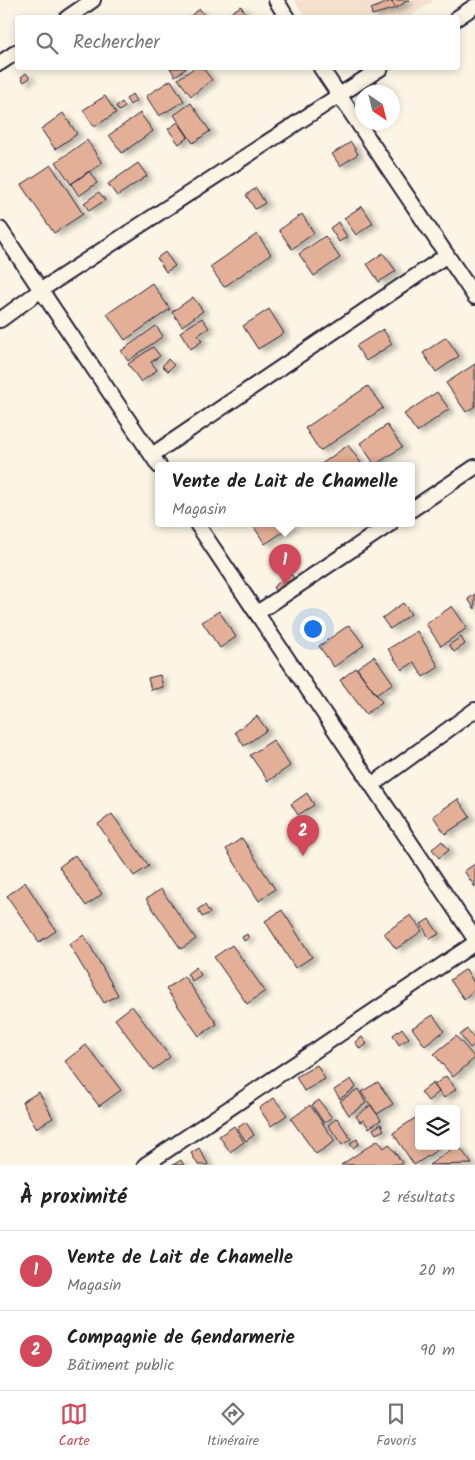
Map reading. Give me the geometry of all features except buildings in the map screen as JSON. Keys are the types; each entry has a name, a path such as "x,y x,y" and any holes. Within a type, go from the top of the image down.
{"street":[{"path":"71,15 93,0"},
{"path":"276,0 285,15"},
{"path":"460,16 475,6"},
{"path":"0,63 15,53"},
{"path":"322,70 475,297"},
{"path":"0,320 41,290 378,70"},
{"path":"0,229 155,461 447,255"},
{"path":"415,507 475,467"},
{"path":"199,527 475,939"},
{"path":"257,613 386,527"},
{"path":"372,785 475,710"},
{"path":"145,1165 475,944"}],"shaded area":[{"path":"294,0 434,0 412,15 305,15"}],"place":[{"name":"Vente de Lait de Chamelle","path":"285,585"},
{"name":"Compagnie de Gendarmerie","path":"303,856"}]}
